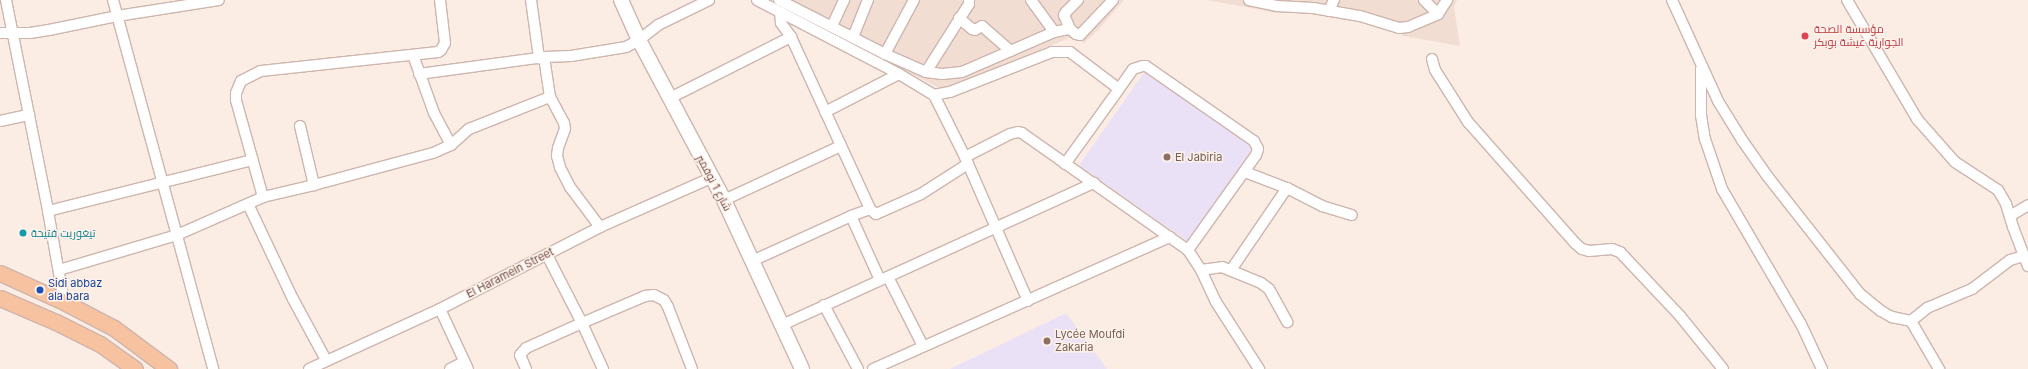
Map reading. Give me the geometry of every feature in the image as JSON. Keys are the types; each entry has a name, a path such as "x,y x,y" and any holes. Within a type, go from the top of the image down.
{"main road":[{"name":"شارع 1 نوفمبر","path":"621,0 639,40 724,200 802,369"},
{"path":"0,273 64,302 114,328 169,369"},
{"path":"0,298 56,322 100,344 135,369"}],"street":[{"path":"6,0 48,211 64,302"},
{"path":"113,0 164,183 213,369"},
{"path":"0,33 49,30 117,16 218,0"},
{"path":"263,197 236,100 237,88 244,79 261,71 413,56 438,52 445,46 440,0"},
{"path":"531,0 550,97 564,123 565,129 558,148 557,156 560,167 570,187 600,226"},
{"path":"419,74 542,57 567,56 618,49 639,40 658,25 709,0"},
{"path":"756,0 899,74 934,95 967,160 1028,301"},
{"path":"779,0 799,5 832,26 885,54 926,72 942,74 962,72 1054,32 1070,29"},
{"path":"832,26 844,0"},
{"path":"852,37 865,12 868,0"},
{"path":"885,54 914,0"},
{"path":"926,72 969,4 969,0"},
{"path":"1031,0 1054,32"},
{"path":"1078,0 1065,13 1064,17 1070,29 1076,34 1082,34 1113,0"},
{"path":"1249,0 1264,1 1276,6 1313,8 1360,16 1399,28 1408,27 1438,14 1447,0"},
{"path":"1329,11 1334,0"},
{"path":"1424,0 1438,14"},
{"path":"1672,0 1700,65 1718,101 1742,140 1768,177 1852,285 1881,311 1892,317 1911,321 1940,369"},
{"path":"1847,0 1916,120 1956,162 1998,190 2006,204 2026,261 2010,260 1972,289 1927,308 1911,321"},
{"path":"780,12 781,23 791,38 870,209 876,214 921,194 967,160 1006,136 1018,132 1028,137 1188,250 1202,270 1216,302 1258,369"},
{"path":"959,18 972,29 982,26 1011,51"},
{"path":"670,98 791,38"},
{"path":"934,95 950,92 1042,55 1058,51 1070,52 1119,89"},
{"path":"413,56 434,113 451,145"},
{"path":"1432,59 1435,70 1468,122 1575,243 1582,249 1589,251 1612,249 1620,252 1680,316 1723,369"},
{"path":"1700,65 1702,121 1711,162 1722,189 1801,324 1822,369"},
{"path":"1066,164 1133,69 1142,66 1154,72 1254,142 1258,151 1245,172 1188,250"},
{"path":"825,112 899,74"},
{"path":"59,270 177,235 263,197 433,153 451,145 469,129 550,97"},
{"path":"0,121 29,115"},
{"path":"300,126 314,185"},
{"path":"724,200 841,146"},
{"path":"48,211 253,160"},
{"path":"1245,172 1287,188 1322,206 1352,215"},
{"name":"El Haramein Street","path":"310,369 326,360 440,309 547,255 600,226 711,178"},
{"path":"782,325 996,226 1012,221 1094,183"},
{"path":"1231,270 1287,188"},
{"path":"248,204 293,299 326,360"},
{"path":"2010,216 2028,205"},
{"path":"752,261 851,216 870,209"},
{"path":"851,216 884,279 923,346"},
{"path":"873,369 1170,238"},
{"path":"547,255 582,322 603,369"},
{"path":"1202,270 1222,267 1261,283 1269,289 1287,322"},
{"path":"526,369 521,359 521,352 582,322 645,296 654,294 660,297 668,307 692,369"},
{"path":"824,305 858,369"},
{"path":"440,309 466,366 450,369"}],"shaded area":[{"path":"772,0 1124,0 1098,30 1084,43 1072,37 941,89"},
{"path":"1207,0 1457,0 1454,7 1460,46 1403,36 1394,27 1311,10 1277,13"},
{"name":"El Jabiria","path":"1145,71 1256,149 1190,243 1079,165"},
{"name":"Lycée Moufdi Zakaria","path":"1066,313 1107,369 950,369"}],"place":[{"name":"مؤسسة الصحة الجوارية عيشة بوبكر","path":"1805,36"},
{"name":"El Jabiria","path":"1167,157"},
{"name":"تيغوريت فتيحة","path":"23,233"},
{"name":"Sidi abbaz ala bara","path":"40,290"},
{"name":"Lycée Moufdi Zakaria","path":"1047,341"}]}
